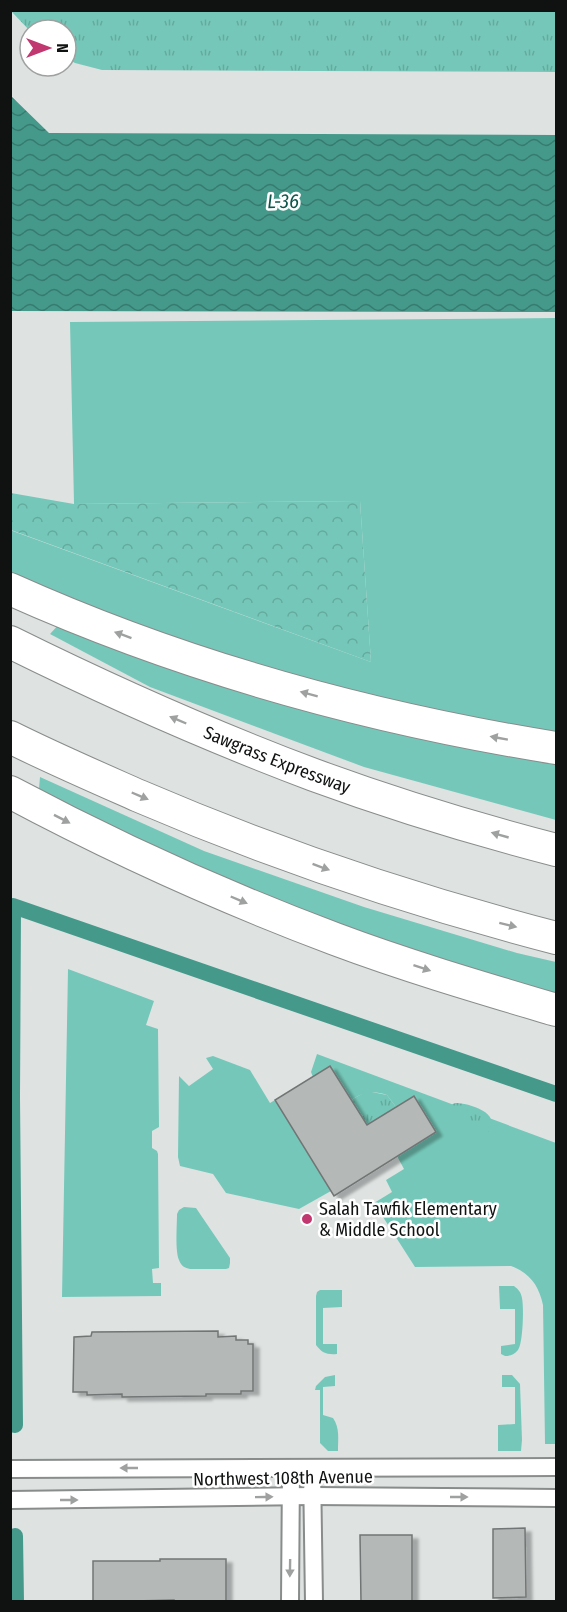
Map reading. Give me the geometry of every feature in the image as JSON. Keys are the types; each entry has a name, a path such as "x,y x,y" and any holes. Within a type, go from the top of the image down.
{"highway":[{"path":"10,589 123,635 247,677 414,721 556,748"},
{"name":"Sawgrass Expressway","path":"10,642 158,712 315,775 463,824 556,850"},
{"path":"10,737 159,804 327,870 489,921 556,938"},
{"path":"10,792 144,859 286,920 404,962 556,1010"}],"street":[{"name":"Northwest 108th Avenue","path":"10,1469 556,1467"},
{"path":"290,1602 291,1468"},
{"path":"312,1468 314,1602"},
{"name":"Northwest 108th Avenue","path":"10,1500 312,1496 556,1497"}],"green space":[{"path":"11,11 556,11 556,72 102,70 78,64 78,18 18,18"},
{"path":"556,318 556,738 281,681 11,578 10,530 371,662 360,501 74,504 70,322"},
{"path":"11,493 74,504 360,501 371,662 11,530"},
{"path":"61,622 556,759 556,820 364,767 150,687 50,634"},
{"path":"40,777 204,851 364,907 517,953 556,962 556,1004 338,933 38,800"},
{"path":"68,969 154,1001 146,1025 158,1029 159,1127 152,1131 152,1148 158,1154 159,1268 152,1269 153,1283 161,1283 161,1296 62,1297"},
{"path":"317,1054 556,1143 556,1444 545,1444 543,1305 533,1281 523,1272 511,1266 415,1267 374,1203 392,1192 386,1180 404,1169 397,1156 436,1132 414,1096 396,1107 387,1095 372,1092 351,1100 330,1066 313,1077 311,1072"},
{"path":"213,1056 250,1070 270,1103 275,1100 331,1191 299,1209 226,1193 213,1174 180,1166 178,1157 179,1076 189,1086 213,1069 206,1058"},
{"path":"367,1091 387,1095 396,1107 367,1125 351,1100"},
{"path":"455,1103 476,1107 488,1114 491,1125 488,1132 452,1121 449,1111 451,1105"},
{"path":"184,1207 196,1208 230,1258 229,1268 190,1269 181,1264 177,1251 177,1214"},
{"path":"499,1286 514,1286 522,1298 523,1325 520,1346 515,1353 509,1356 501,1354 501,1346 515,1344 515,1309 500,1309"},
{"path":"320,1290 342,1290 342,1307 323,1308 323,1344 337,1344 337,1354 325,1353 316,1345 316,1296"},
{"path":"335,1375 335,1386 323,1387 323,1415 333,1418 338,1434 338,1451 328,1451 320,1443 320,1390 315,1390 325,1377"},
{"path":"502,1375 512,1375 520,1384 521,1451 498,1451 498,1425 515,1424 515,1387 502,1387"}],"water":[{"name":"L-36","path":"10,95 49,133 556,135 556,312 11,311"}],"building":[{"path":"330,1066 367,1125 414,1096 436,1132 334,1196 275,1100"},
{"path":"218,1331 218,1337 236,1336 236,1340 248,1340 248,1344 253,1344 253,1391 241,1391 241,1394 206,1394 206,1396 122,1397 122,1394 87,1395 87,1392 73,1392 74,1337 91,1336 92,1332"},
{"path":"525,1528 526,1597 493,1598 493,1529"},
{"path":"360,1535 412,1535 412,1602 361,1602"},
{"path":"160,1559 226,1559 226,1602 174,1602 174,1600 93,1602 93,1561 160,1561"}],"waterway":[{"path":"10,1098 12,1098 13,906 556,1094"},
{"path":"12,1098 15,1425"},
{"path":"15,1536 16,1602"}],"place":[{"name":"Salah Tawfik Elementary & Middle School","path":"307,1219"}]}
